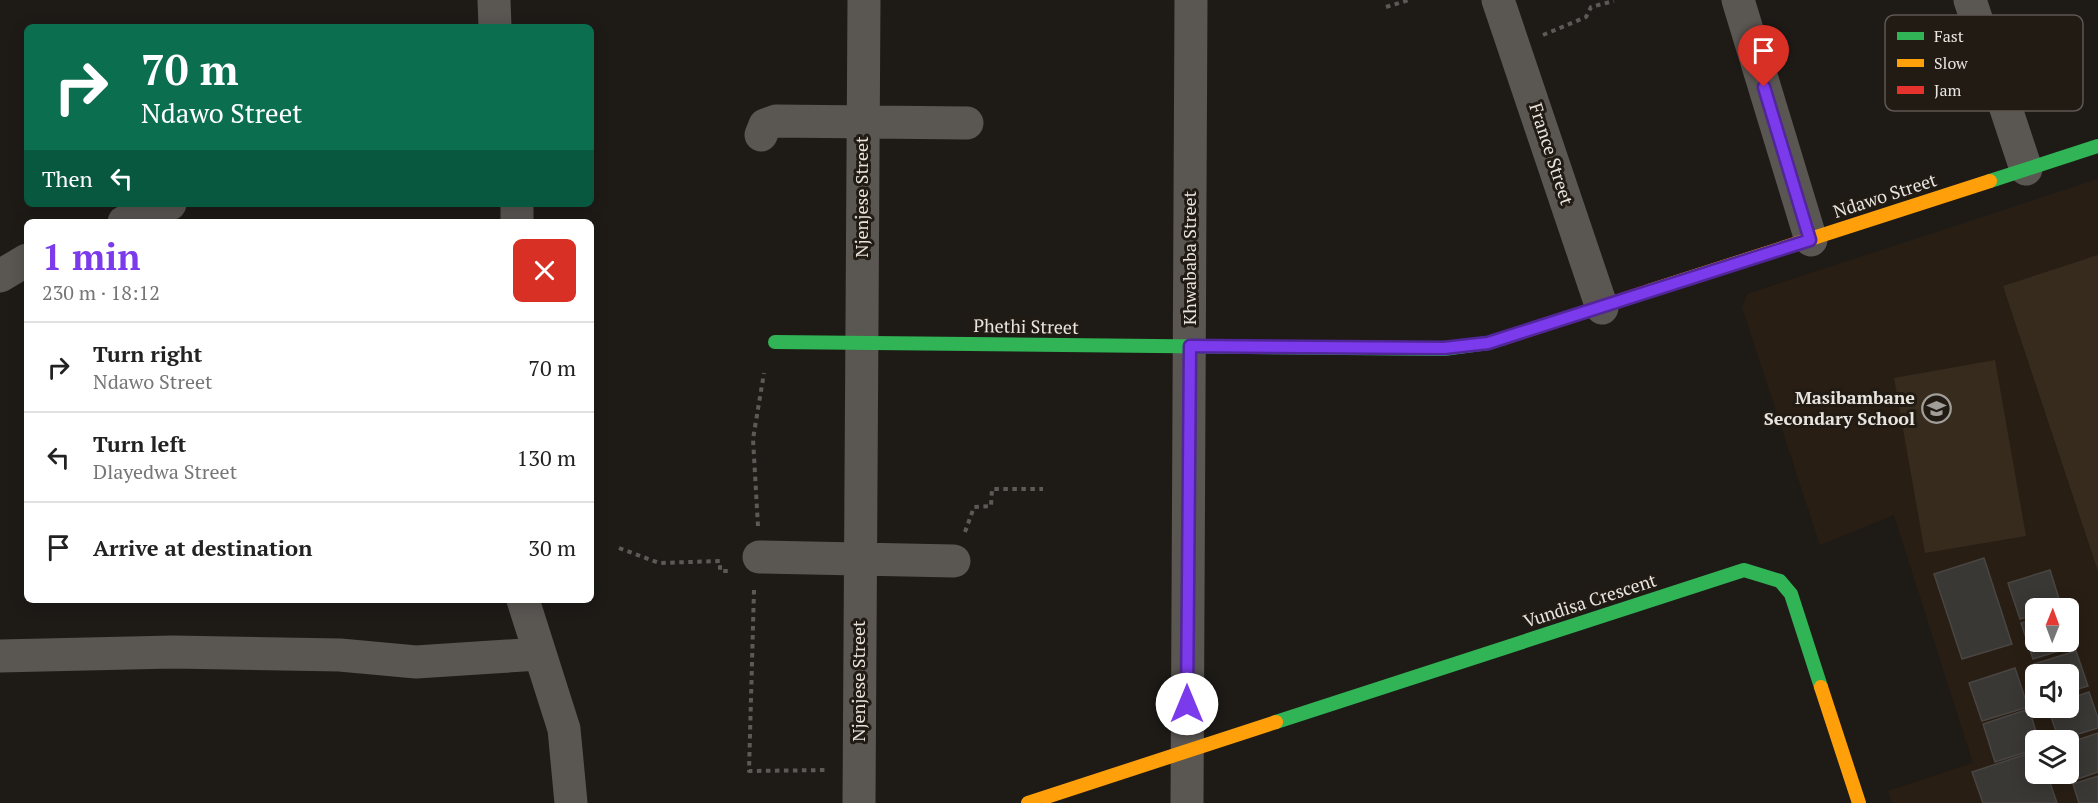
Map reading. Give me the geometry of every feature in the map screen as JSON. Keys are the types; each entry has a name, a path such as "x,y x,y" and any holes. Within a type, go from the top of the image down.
{"street":[{"name":"Njenjese Street","path":"860,803 858,770 864,0"},
{"name":"Khwababa Street","path":"1187,803 1191,0"},
{"name":"France Street","path":"1498,0 1602,308"},
{"path":"1738,0 1810,240"},
{"path":"1970,0 1975,15"},
{"path":"2007,111 2026,169"},
{"name":"Njenjese Street","path":"761,135 765,125 776,121 967,123"},
{"name":"Ndawo Street","path":"1190,346 1444,348 1496,341 2098,146"},
{"path":"132,219 162,207"},
{"path":"0,276 24,262"},
{"path":"775,342 861,343"},
{"name":"Phethi Street","path":"861,343 1190,346"},
{"path":"757,564 860,560 954,561"},
{"name":"Vundisa Crescent","path":"1187,751 1744,570 1780,581 1791,594 1859,803"},
{"path":"524,603 564,729 571,803"},
{"path":"0,656 196,652 340,655 416,662 539,654"},
{"path":"1028,803 1187,751"}],"path":[{"path":"1386,7 1409,0"},
{"path":"1515,47 1586,16 1591,7 1614,2"},
{"path":"775,342 762,379 753,439 757,564 749,771 858,770"},
{"path":"954,561 974,507 991,506 992,489 1043,489"},
{"path":"620,548 660,563 720,561 720,571 757,564"}],"shaded area":[{"name":"Masibambane Secondary School","path":"2098,179 2098,803 1892,803 1888,791 1973,763 1894,515 1820,545 1742,307 1747,294"},
{"path":"2098,255 2098,571 2003,286"},
{"path":"1995,360 2026,536 1925,553 1894,378"}],"building":[{"path":"1984,558 2012,644 1962,659 1934,574"},
{"path":"2050,570 2059,598 2025,598 2025,617 2020,619 2008,583"},
{"path":"2025,622 2025,635 2021,623"},
{"path":"2031,652 2056,652 2033,659"},
{"path":"2076,652 2088,686 2079,689 2079,664 2034,664"},
{"path":"2015,668 2025,698 2025,708 1982,721 1969,683"},
{"path":"2089,692 2098,718 2098,728 2079,734 2079,730 2056,730 2051,718 2079,718 2079,695"},
{"path":"2025,710 2025,718 2032,718 2036,730 2025,730 2025,752 1995,762 1983,724"},
{"path":"2098,733 2098,772 2079,779 2079,739"},
{"path":"2025,755 2025,784 2050,784 2057,803 1983,803 1972,772"},
{"path":"2098,776 2098,803 2079,803 2073,784 2079,784"}],"traffic: fast":[{"path":"1990,181 2098,146"},
{"path":"775,342 1444,349 1488,343 1504,338"},
{"path":"1276,722 1744,570 1780,581 1791,594 1821,687"}],"traffic: slow":[{"path":"1649,291 1990,181"},
{"path":"1821,687 1859,803"},
{"path":"1028,803 1276,722"}],"traffic: jam":[{"path":"1504,338 1649,291"}],"place":[{"name":"Masibambane Secondary School","path":"1936,408"}],"route":[{"path":"1187,704 1190,346 1444,348 1488,343 1513,337 1810,240 1764,87"}]}
